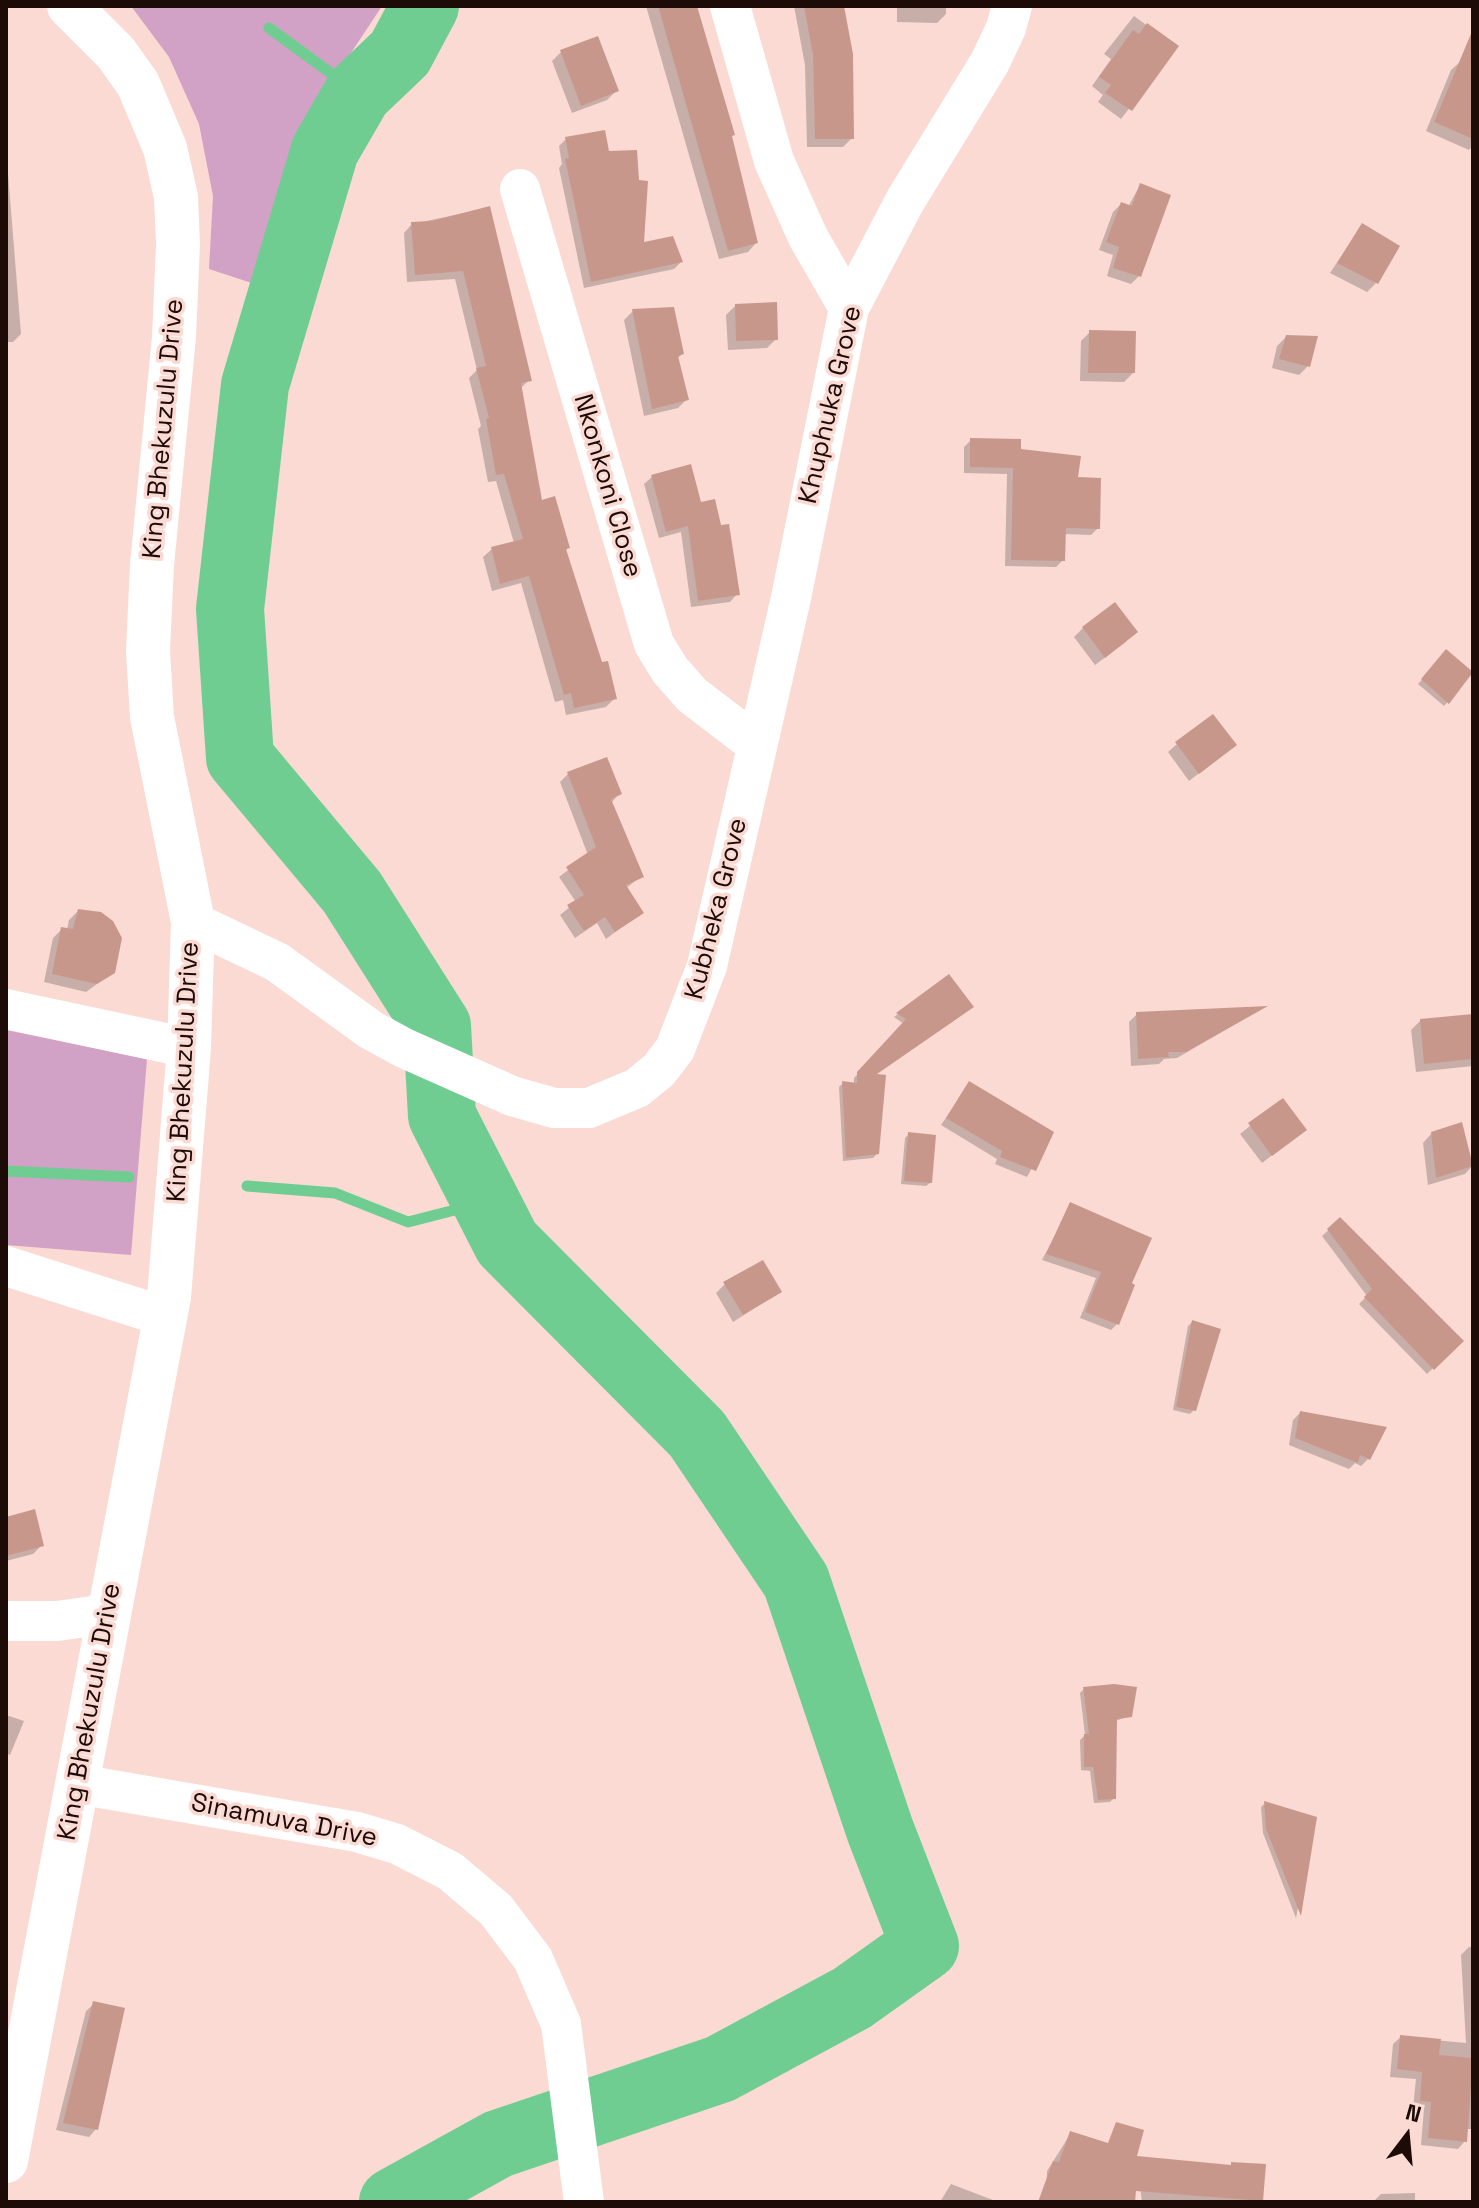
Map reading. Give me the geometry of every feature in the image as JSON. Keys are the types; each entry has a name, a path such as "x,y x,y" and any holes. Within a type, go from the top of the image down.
{"street":[{"name":"King Bhekuzulu Drive","path":"6,2161 107,1614 166,1317 189,1048 193,922 152,717 148,651 152,565 174,337 178,244 176,197 165,148 138,84 89,23 69,6"},
{"path":"730,6 774,161 808,237 849,308"},
{"name":"Khuphuka Grove","path":"756,744 791,598 849,308 889,228 990,62 1006,28 1012,6"},
{"name":"Nkonkoni Close","path":"520,189 654,644 670,670 692,695 756,744"},
{"name":"Kubheka Grove","path":"193,922 277,962 371,1030 404,1048 476,1081 554,1108 589,1108 637,1088 659,1070 675,1049 707,966 756,744"},
{"path":"6,1009 189,1048"},
{"path":"6,1266 166,1317"},
{"path":"6,1621 57,1621 107,1614"},
{"name":"Sinamuva Drive","path":"77,1784 357,1832 397,1844 450,1871 496,1910 533,1959 561,2024 584,2202"}],"shaded area":[{"path":"131,6 382,6 314,109 267,288 209,269 213,196 199,124 169,57"},
{"path":"6,1030 147,1059 131,1255 6,1245"}],"building":[{"path":"658,6 697,6 735,135 732,136 758,243 728,251"},
{"path":"804,6 844,6 853,54 854,139 815,139 813,55"},
{"path":"1147,23 1179,46 1132,111 1105,93 1111,85 1099,77 1133,30 1139,34"},
{"path":"1473,29 1473,139 1434,122"},
{"path":"598,36 619,91 581,106 560,50"},
{"path":"605,130 609,151 637,150 639,180 648,181 644,242 673,236 683,262 591,282 565,159 569,158 565,137"},
{"path":"1140,183 1171,195 1141,277 1113,268 1119,247 1106,242 1121,202 1132,206"},
{"path":"490,206 532,381 521,383 542,500 555,496 570,548 566,549 602,662 608,661 617,699 574,708 571,693 564,695 529,576 500,584 491,547 523,539 504,474 496,475 486,419 489,418 476,368 486,366 463,271 415,275 411,222 432,221"},
{"path":"1362,223 1400,246 1378,284 1337,263"},
{"path":"777,302 778,340 736,341 735,304"},
{"path":"674,307 684,354 678,356 689,400 652,409 632,309"},
{"path":"1089,330 1136,331 1135,373 1088,373"},
{"path":"1286,335 1318,336 1310,367 1279,359"},
{"path":"970,438 1021,439 1021,449 1081,456 1078,477 1101,478 1100,529 1066,528 1065,561 1011,560 1013,468 970,467"},
{"path":"691,464 701,502 715,499 721,525 729,524 740,595 698,601 688,526 666,532 651,475"},
{"path":"1115,602 1138,632 1105,658 1082,627"},
{"path":"1446,649 1473,672 1449,704 1421,679"},
{"path":"1213,714 1237,745 1199,774 1175,742"},
{"path":"607,757 622,794 611,799 644,877 626,885 644,913 615,932 605,917 584,931 567,905 584,895 566,867 596,847 567,772"},
{"path":"78,909 101,912 113,921 122,938 115,973 97,984 52,974 61,927 73,929"},
{"path":"949,974 974,1007 877,1074 886,1075 879,1154 846,1158 842,1081 857,1083 857,1072 906,1019 896,1013"},
{"path":"1268,1006 1186,1052 1168,1052 1169,1057 1138,1059 1136,1012"},
{"path":"1473,1014 1473,1059 1424,1064 1420,1019"},
{"path":"969,1081 1054,1132 1036,1171 1000,1157 1002,1151 946,1118"},
{"path":"1283,1098 1307,1130 1272,1156 1248,1123"},
{"path":"1462,1122 1473,1166 1436,1178 1431,1132"},
{"path":"908,1132 936,1135 932,1183 904,1181"},
{"path":"1070,1202 1152,1238 1132,1283 1135,1285 1119,1325 1085,1312 1101,1272 1046,1254"},
{"path":"1340,1217 1464,1341 1434,1370 1364,1297 1372,1289 1327,1229"},
{"path":"763,1260 782,1292 743,1315 723,1282"},
{"path":"1192,1320 1221,1329 1196,1411 1176,1407"},
{"path":"1300,1411 1387,1427 1370,1460 1360,1455 1358,1463 1295,1438"},
{"path":"35,1509 44,1546 6,1556 6,1517"},
{"path":"1114,1684 1137,1687 1132,1717 1117,1719 1116,1799 1098,1800 1093,1767 1084,1767 1084,1734 1089,1734 1083,1687"},
{"path":"1264,1801 1317,1817 1301,1916 1266,1829"},
{"path":"93,2001 125,2008 98,2130 63,2123"},
{"path":"1400,2035 1441,2039 1439,2055 1473,2058 1467,2142 1428,2138 1431,2102 1420,2101 1422,2072 1397,2069"},
{"path":"1116,2122 1144,2130 1137,2156 1231,2165 1231,2162 1266,2164 1263,2201 1136,2191 1135,2202 1038,2202 1053,2161 1059,2162 1070,2131 1108,2143"}],"waterway":[{"path":"393,2202 498,2144 720,2069 852,1998 925,1946 880,1830 796,1581 697,1434 507,1243 442,1116 437,1026 352,892 240,758 230,609 255,385 325,150 358,93 400,53 425,6"},
{"path":"269,28 358,93"},
{"path":"6,1171 129,1177"},
{"path":"247,1186 335,1193 408,1222 486,1202"}]}
